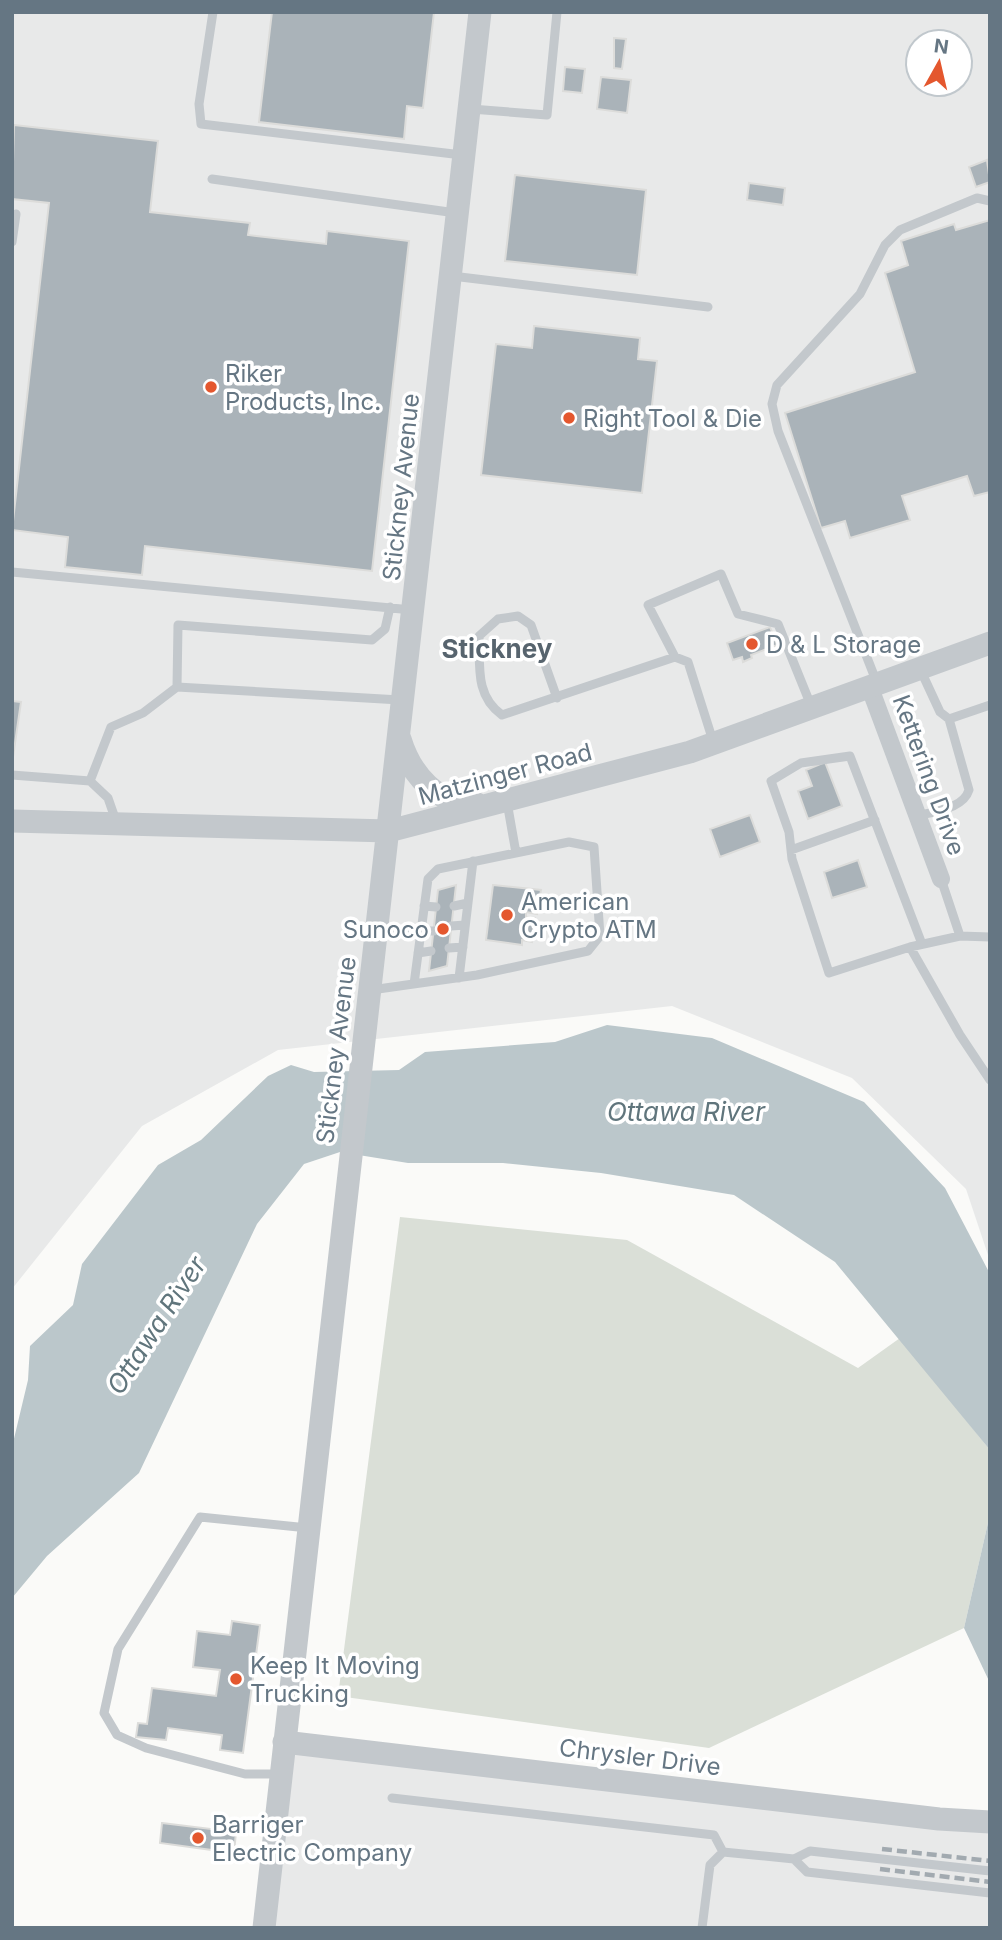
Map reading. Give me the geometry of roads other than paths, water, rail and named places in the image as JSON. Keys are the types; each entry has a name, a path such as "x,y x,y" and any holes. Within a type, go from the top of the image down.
{"street":[{"name":"Stickney Avenue","path":"264,1928 480,12"},
{"name":"Matzinger Road","path":"12,821 389,831 690,752 990,643"},
{"name":"Kettering Drive","path":"874,687 941,879"},
{"path":"399,736 409,764 427,787 449,799 472,804 502,801"},
{"name":"Chrysler Drive","path":"284,1742 939,1819 990,1822"}],"lane":[{"path":"213,12 199,104 201,124 464,155"},
{"path":"469,108 547,115 557,12"},
{"path":"212,179 458,213"},
{"path":"874,687 778,431 772,404 777,385 860,294 885,245 900,230 977,198 990,201"},
{"path":"12,242 16,214"},
{"path":"450,275 708,307"},
{"path":"12,572 413,610"},
{"path":"675,657 648,605 721,575 738,614 778,624 812,709"},
{"path":"177,687 178,625 372,640 386,629 390,607"},
{"path":"557,698 531,625 518,616 498,619 479,636 481,689 491,707 502,715 557,698 675,657 688,662 713,743"},
{"path":"918,816 961,803 969,790 949,719 940,712 920,669"},
{"path":"90,781 111,727 143,713 177,687 403,700"},
{"path":"949,719 990,705"},
{"path":"922,944 850,756 801,763 771,781 789,832 791,850 828,973 922,944 960,936 990,937"},
{"path":"12,775 90,781 108,798 117,825"},
{"path":"502,801 516,853"},
{"path":"791,850 875,820"},
{"path":"369,990 414,984 459,978 588,951 600,936 593,847 569,842 438,869 428,879 414,984"},
{"path":"459,978 473,862"},
{"path":"941,879 960,936"},
{"path":"454,906 468,904"},
{"path":"424,906 436,907"},
{"path":"452,926 465,925"},
{"path":"377,930 434,931"},
{"path":"449,948 463,947"},
{"path":"910,947 960,1035 990,1080"},
{"path":"418,953 431,951"},
{"path":"280,1774 245,1774 146,1748 117,1735 104,1713 118,1649 200,1517 308,1528"},
{"path":"392,1798 714,1835 723,1852"},
{"path":"723,1852 794,1859 810,1851 990,1871"},
{"path":"702,1928 710,1866 723,1852"},
{"path":"794,1859 807,1872 990,1893"}],"water":[{"name":"Ottawa River","path":"607,1025 712,1038 864,1102 945,1188 990,1274 990,1450 835,1262 734,1195 601,1173 503,1163 408,1163 340,1152 304,1164 257,1224 139,1473 47,1556 12,1598 12,1447 28,1380 30,1346 73,1305 82,1264 158,1165 201,1140 268,1076 291,1065 314,1072 399,1070 425,1052 555,1042"},
{"path":"990,1514 990,1683 964,1628"}],"railway":[{"path":"882,1849 990,1861"},
{"path":"880,1869 990,1882"}],"place":[{"name":"Riker Products, Inc.","path":"211,387"},
{"name":"Right Tool & Die","path":"569,418"},
{"name":"D & L Storage","path":"752,644"},
{"name":"American Crypto ATM","path":"507,915"},
{"name":"Sunoco","path":"443,929"},
{"name":"Keep It Moving Trucking","path":"236,1679"},
{"name":"Barriger Electric Company","path":"198,1838"}],"district":[{"name":"Stickney","path":"497,648"}]}
